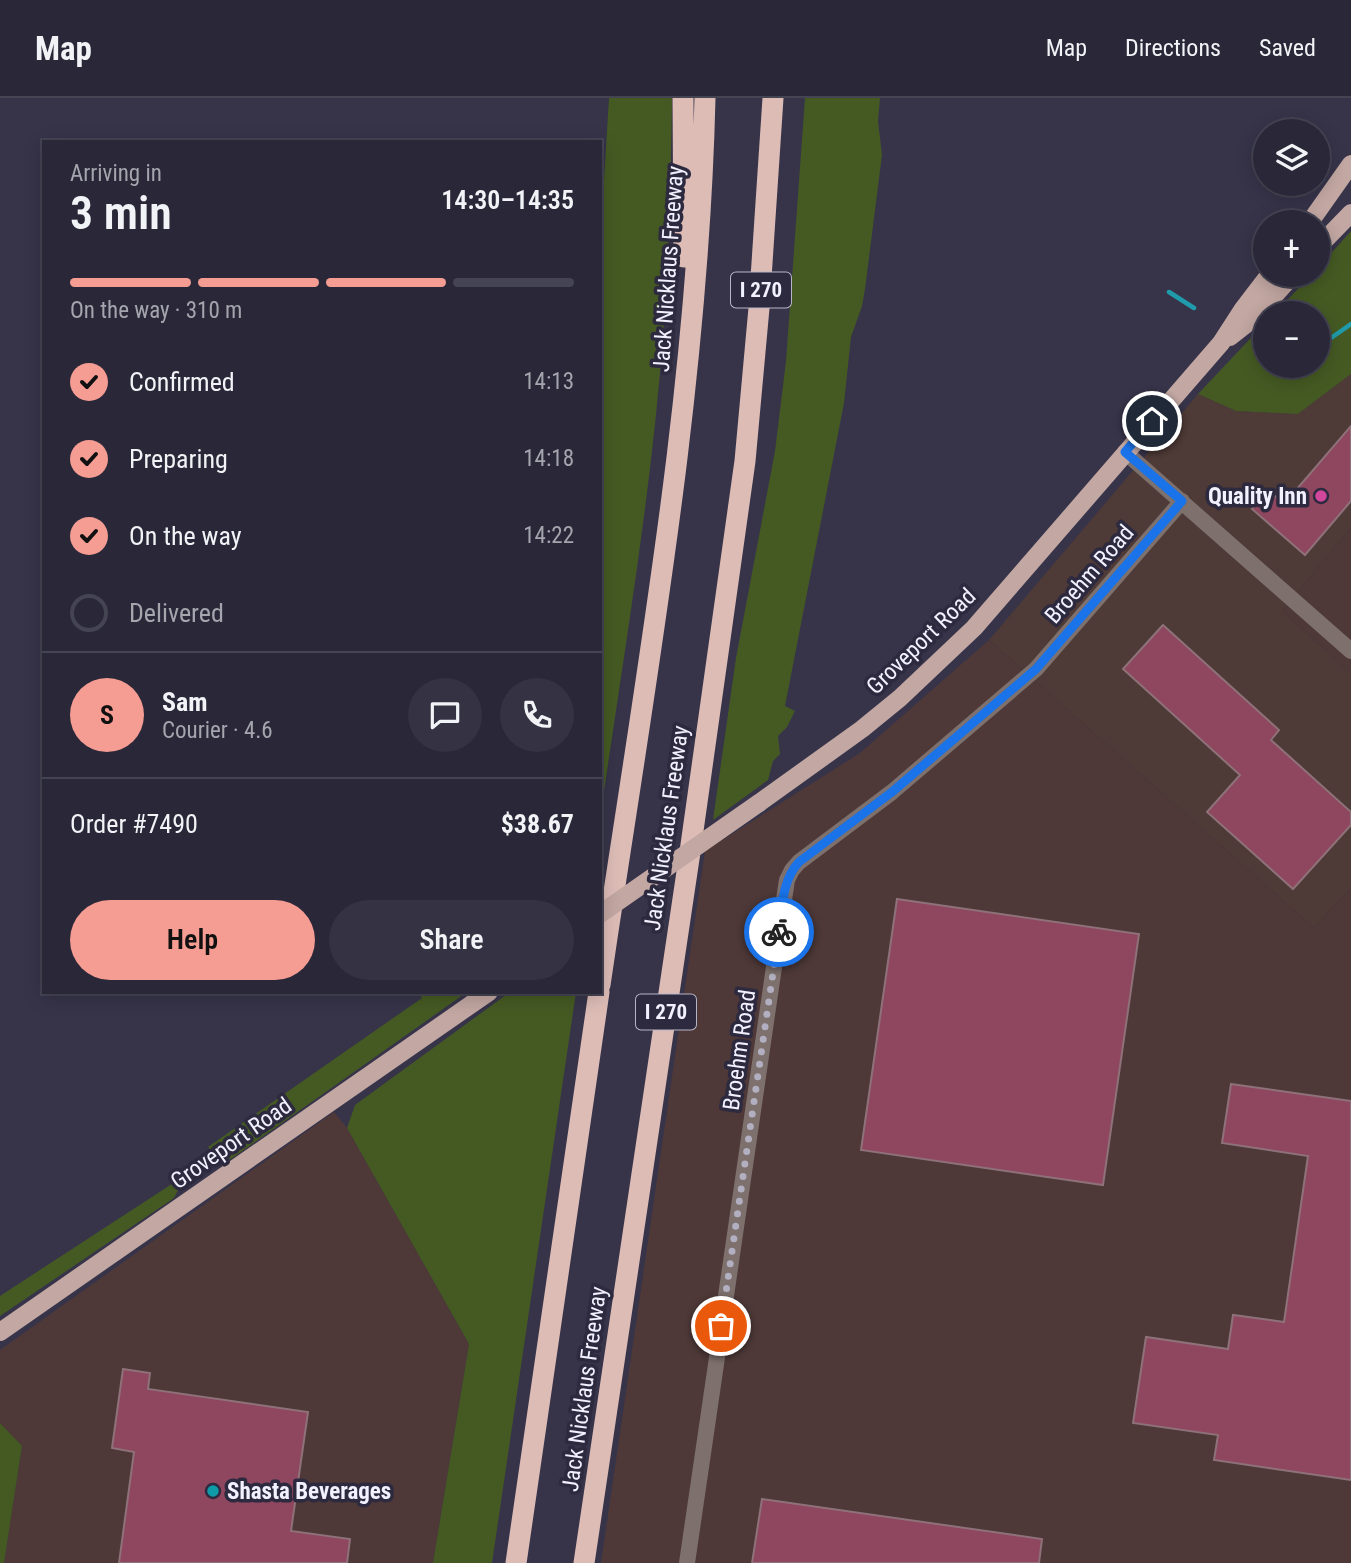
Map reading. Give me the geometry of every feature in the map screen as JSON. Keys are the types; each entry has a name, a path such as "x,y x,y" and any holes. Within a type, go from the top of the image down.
{"highway":[{"path":"682,98 685,393"},
{"name":"Jack Nicklaus Freeway","path":"602,971 685,393 699,219 705,98"},
{"name":"Jack Nicklaus Freeway","path":"584,1563 688,866 743,475 760,309 775,105"},
{"name":"Jack Nicklaus Freeway","path":"516,1563 599,994"}],"main road":[{"path":"1318,210 1351,164"},
{"path":"1330,234 1346,217 1351,204"},
{"name":"Groveport Road","path":"602,913 844,743 939,662 974,628 1221,343 1260,287"},
{"name":"Groveport Road","path":"1221,343 1253,319 1282,287"},
{"name":"Groveport Road","path":"0,1332 486,994"}],"street":[{"path":"1125,452 1351,651"},
{"name":"Broehm Road","path":"687,1563 780,919 792,870 892,792 1036,669 1182,501"}],"shaded area":[{"path":"1351,374 1351,528 1282,611 1351,673 1351,888 1314,928 989,640 1198,394 1236,411 1298,414"},
{"path":"1351,528 1351,673 1282,611"},
{"path":"989,640 1314,928 1351,888 1351,1563 601,1563 705,851 860,753"},
{"path":"334,1112 347,1128 469,1344 433,1563 4,1563 22,1446 0,1423 0,1350"}],"green space":[{"path":"609,98 672,98 668,247 658,397 636,578 602,806 602,214"},
{"path":"805,98 880,98 878,121 882,155 865,289 851,337 844,403 785,706 795,711 787,727 778,736 780,754 773,761 768,780 713,820 736,658 775,451 786,361"},
{"path":"1351,231 1351,374 1298,414 1236,411 1198,394 1253,336 1253,378 1330,378 1330,301 1286,301 1300,287 1330,287 1330,255"},
{"path":"420,994 464,994 231,1159 219,1160 208,1147 422,998"},
{"path":"507,994 576,994 492,1563 433,1563 469,1344 347,1128 355,1105"},
{"path":"178,1180 180,1186 174,1198 0,1316 0,1296"},
{"path":"0,1423 22,1446 4,1563 0,1563"}],"building":[{"name":"Quality Inn","path":"1351,426 1351,501 1305,555 1252,509 1268,490 1284,504"},
{"path":"1163,625 1279,730 1271,740 1351,812 1351,825 1293,889 1207,812 1240,775 1123,669"},
{"path":"897,899 1139,934 1103,1185 861,1150"},
{"path":"1231,1084 1351,1101 1351,1480 1214,1460 1218,1435 1133,1423 1146,1337 1228,1349 1233,1315 1284,1322 1308,1156 1222,1143"},
{"name":"Shasta Beverages","path":"123,1369 150,1373 148,1389 308,1412 291,1531 350,1539 347,1563 119,1563 134,1452 112,1448"},
{"path":"762,1499 1042,1539 1039,1563 752,1563"}],"waterway":[{"path":"1169,292 1194,308"},
{"path":"1330,338 1351,324"}],"way so far":[{"path":"721,1326 779,932"}],"place":[{"name":"Quality Inn","path":"1321,496"},
{"name":"Shasta Beverages","path":"213,1491"}],"route":[{"path":"779,932 788,880 799,862 892,792 1036,669 1182,501 1125,452 1152,421"}]}
